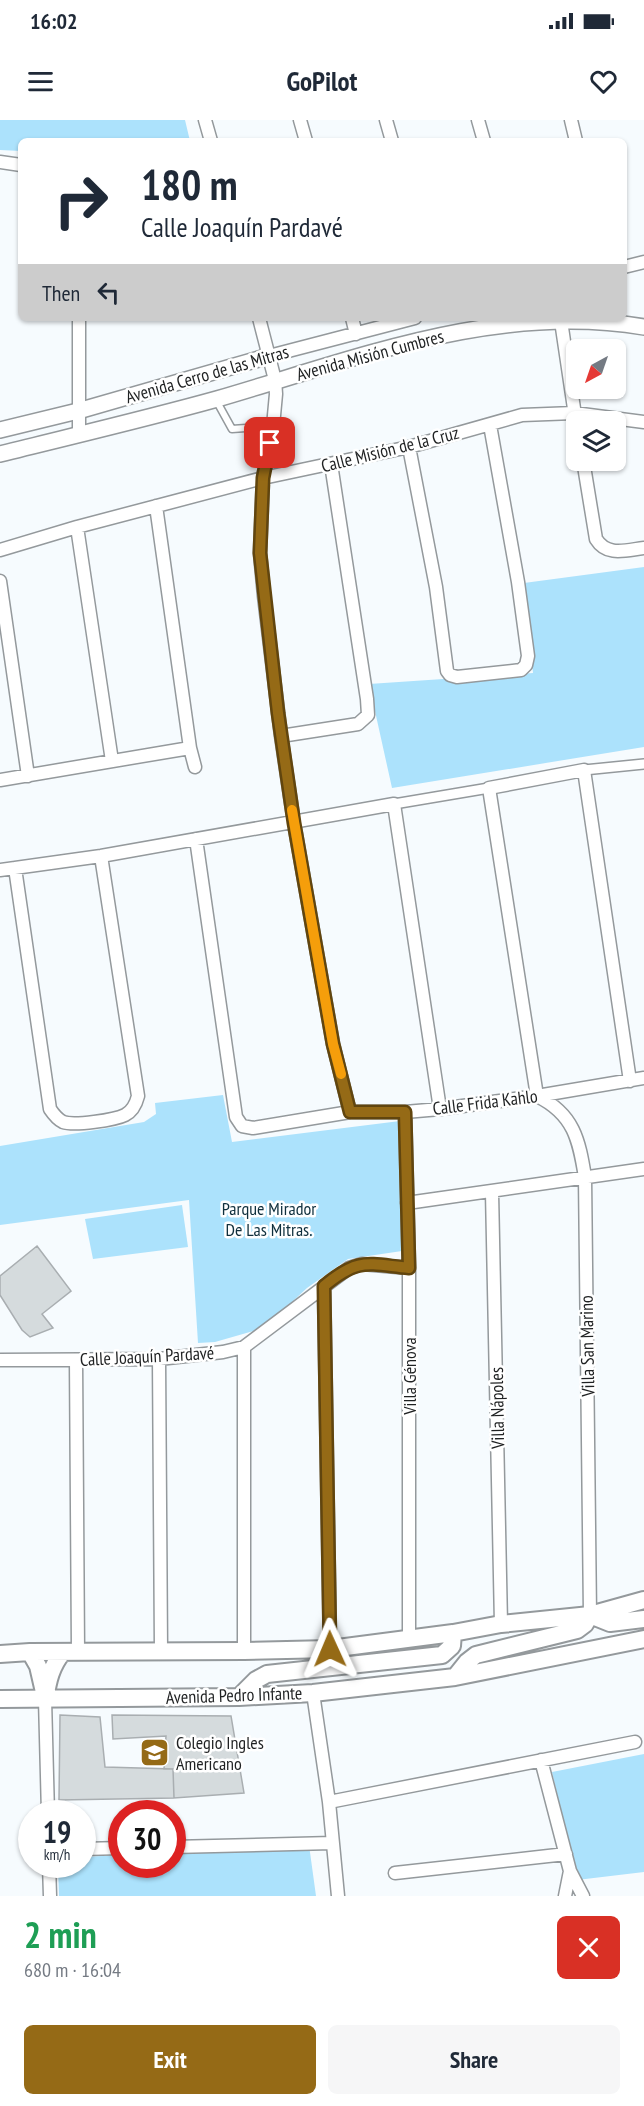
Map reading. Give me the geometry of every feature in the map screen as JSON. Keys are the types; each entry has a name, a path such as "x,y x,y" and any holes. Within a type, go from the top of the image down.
{"main road":[{"path":"0,1654 330,1649 453,1634 501,1624 590,1615 644,1600"},
{"path":"590,1615 610,1623 644,1619"},
{"path":"455,1677 476,1655 577,1630 585,1624 590,1615"},
{"path":"239,1696 256,1680 267,1674 442,1654 452,1646 453,1634"},
{"name":"Avenida Pedro Infante","path":"0,1699 313,1693 455,1677 644,1639"},
{"path":"30,1652 38,1666 45,1699"},
{"path":"45,1699 51,1671 56,1660 70,1652"}],"street":[{"path":"205,120 210,138"},
{"path":"300,120 305,138"},
{"path":"386,120 391,138"},
{"path":"478,120 483,138"},
{"path":"571,120 575,138"},
{"path":"0,162 18,165"},
{"path":"627,266 644,262"},
{"path":"79,321 79,434"},
{"path":"260,321 275,380 276,394 273,426 263,478 260,553 281,736 294,823 333,1044 350,1112"},
{"path":"353,321 356,334"},
{"name":"Avenida Cerro de las Mitras","path":"0,430 78,411 269,356 404,321"},
{"path":"561,321 574,411"},
{"name":"Avenida Misión Cumbres","path":"275,380 377,351 483,328 561,321 586,321 644,327"},
{"name":"Avenida Cerro de las Mitras","path":"0,454 216,399 275,380"},
{"name":"Calle Misión de la Cruz","path":"0,550 77,527 263,478 409,447 522,415 566,417"},
{"name":"Calle Misión de la Cruz","path":"626,421 644,422"},
{"path":"409,447 436,587 447,671 450,675 458,677 521,670 526,665 528,656 518,582 490,424"},
{"path":"281,736 358,724 368,715 331,464"},
{"path":"585,471 596,539 605,549 619,551 644,548"},
{"path":"156,506 190,748 195,767"},
{"path":"77,527 112,761"},
{"path":"0,580 28,776"},
{"path":"0,780 190,748"},
{"path":"0,870 101,856 294,823 584,770 644,764"},
{"path":"584,770 630,1081"},
{"path":"489,788 537,1096"},
{"path":"394,804 440,1109"},
{"name":"Calle Frida Kahlo","path":"196,839 236,1117 242,1126 253,1128 350,1112 405,1112 440,1109 644,1078"},
{"path":"15,868 50,1109 62,1122 69,1124 110,1119 125,1115 135,1106 138,1096 101,856"},
{"name":"Villa San Marino","path":"537,1096 559,1110 572,1126 579,1142 585,1177 590,1615"},
{"name":"Villa Génova","path":"405,1112 409,1268 409,1639"},
{"path":"407,1203 644,1169"},
{"name":"Villa Nápoles","path":"492,1192 501,1624"},
{"name":"Calle Joaquín Pardavé","path":"0,1360 159,1359 223,1352 244,1347 349,1268 362,1264 409,1268"},
{"path":"324,1286 330,1649"},
{"path":"244,1347 244,1652"},
{"path":"159,1359 162,1650"},
{"path":"70,1652 76,1360"},
{"path":"313,1693 329,1802 338,1896"},
{"path":"45,1699 48,1800"},
{"path":"329,1802 635,1742"},
{"path":"541,1760 570,1871 583,1896"},
{"path":"186,1846 332,1842"},
{"path":"395,1873 566,1854"},
{"path":"565,1896 570,1871"},
{"path":"49,1878 50,1896"}],"lane":[{"path":"216,399 232,429 273,426"}],"green space":[{"path":"0,120 185,120 189,138 18,138 18,151 0,150"},
{"path":"644,567 644,747 392,788 369,684 533,673 524,583"},
{"name":"Parque Mirador De Las Mitras.","path":"223,1095 232,1142 400,1121 402,1251 348,1259 307,1288 264,1328 215,1342 198,1343 189,1200 0,1225 0,1146 144,1122 156,1114 155,1103"},
{"path":"182,1205 188,1247 93,1259 85,1219"},
{"path":"644,1754 644,1872 577,1880 552,1772"},
{"path":"309,1845 316,1896 59,1896 58,1878 96,1878 96,1856 108,1856 108,1878 186,1878 186,1851"}],"building":[{"path":"37,1246 71,1291 42,1314 53,1328 30,1337 22,1330 0,1295 0,1276"},
{"path":"60,1715 100,1717 105,1767 173,1769 174,1798 59,1800"},
{"path":"112,1715 231,1716 244,1793 174,1798 173,1769 164,1769 166,1736 113,1739"}],"slow traffic":[{"path":"292,810 333,1044 341,1074"}],"place":[{"name":"Colegio Ingles Americano","path":"155,1752"}],"route":[{"path":"270,443 263,478 260,553 264,596 294,823 333,1044 350,1112 405,1112 409,1268 362,1264 349,1268 324,1286 330,1649"}]}
